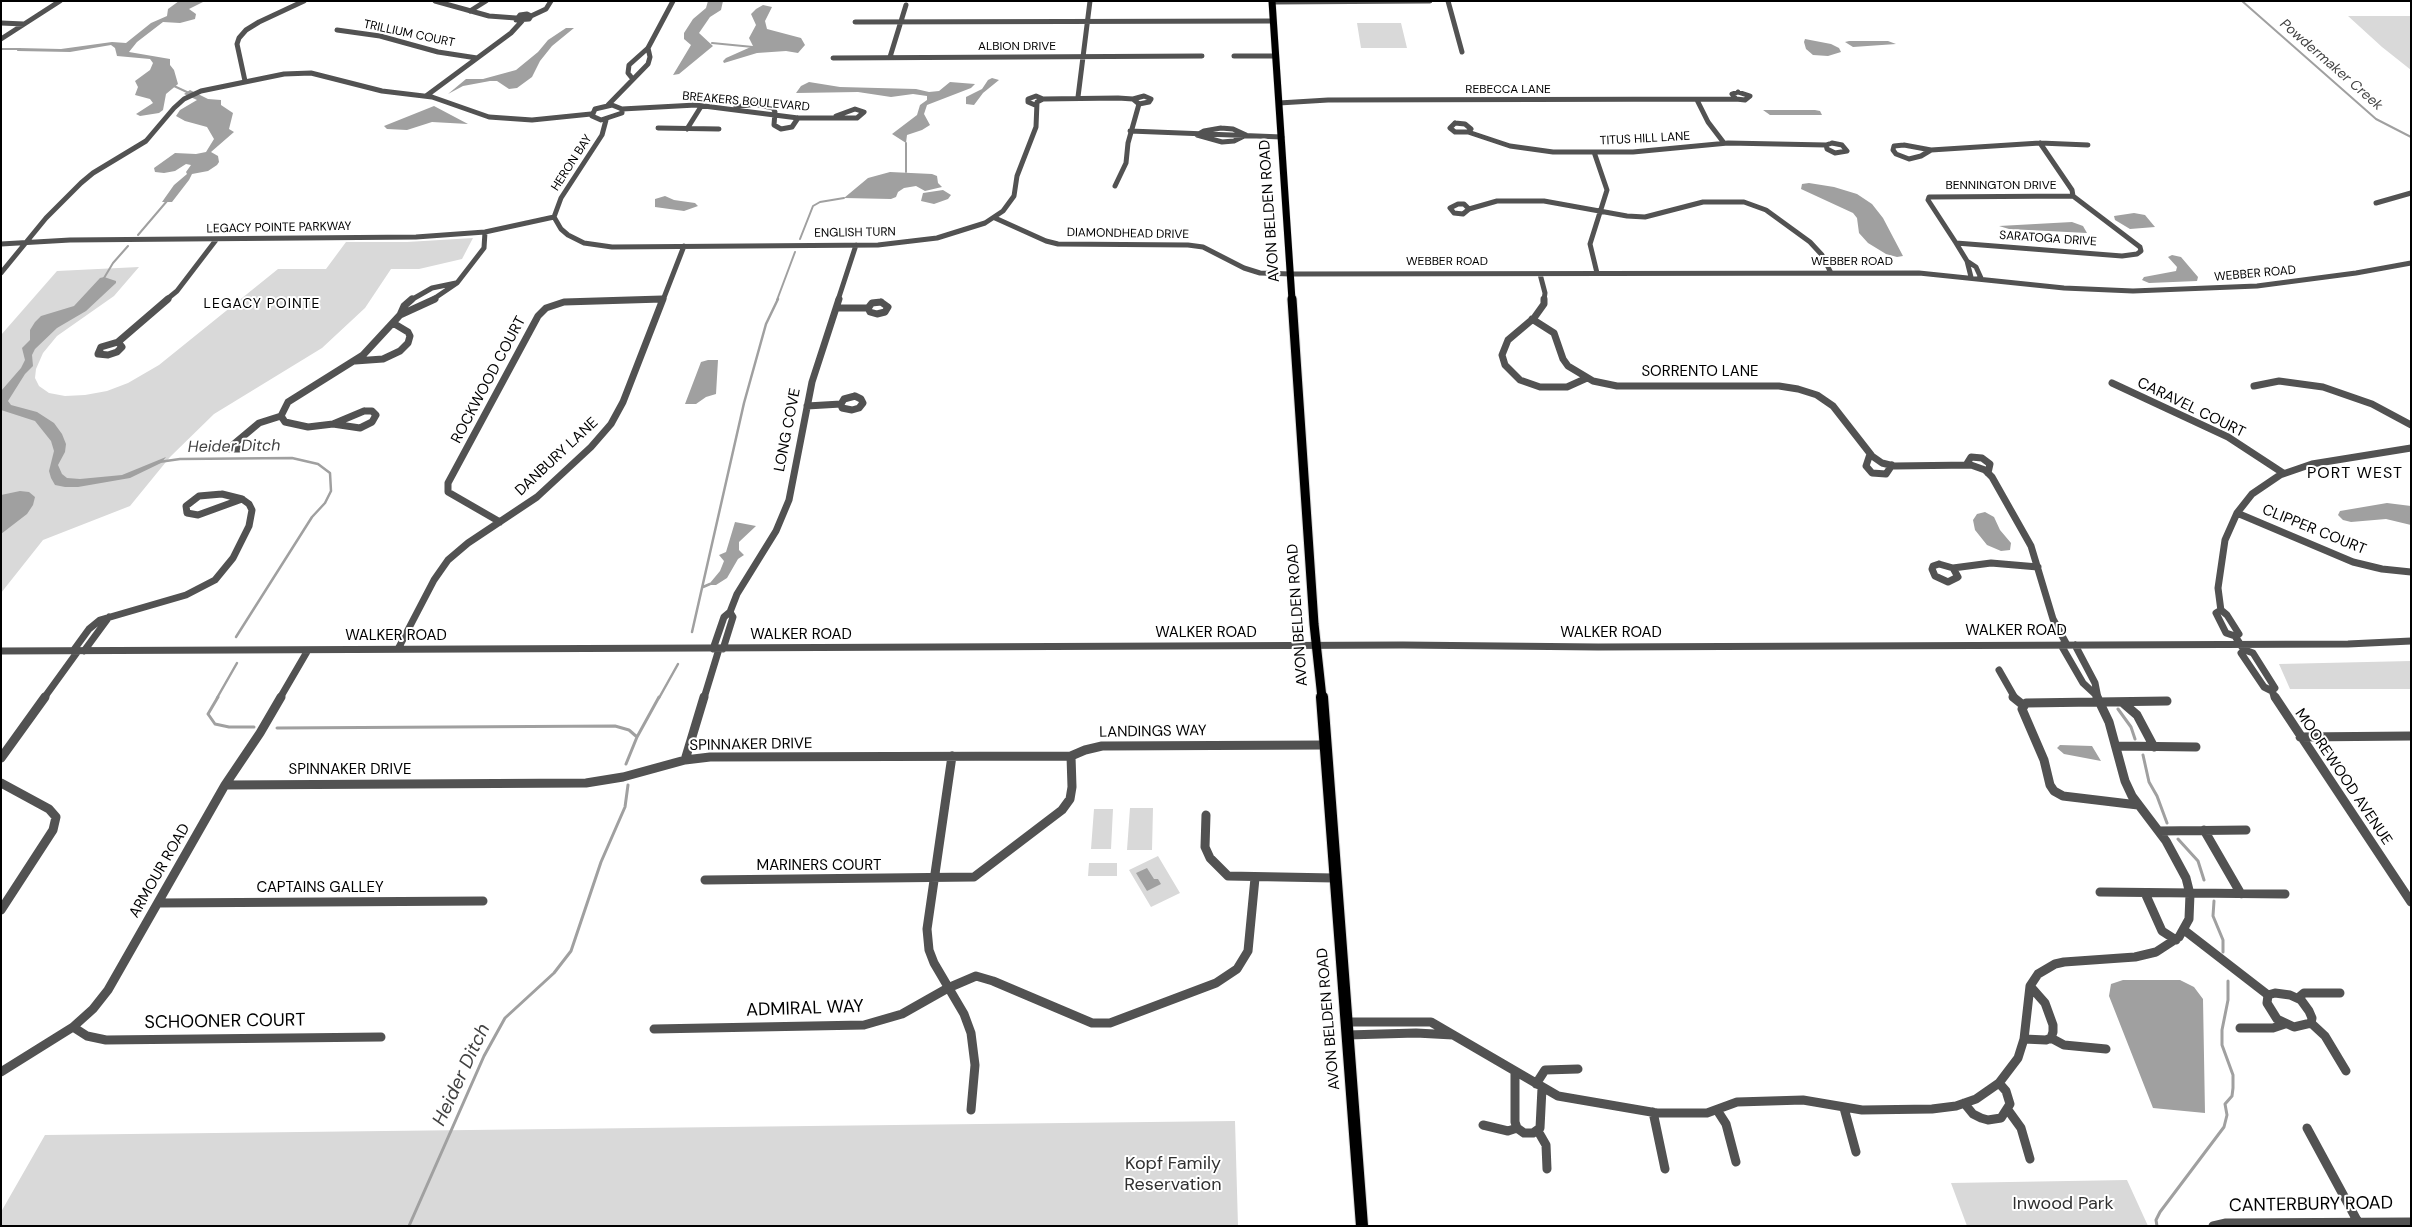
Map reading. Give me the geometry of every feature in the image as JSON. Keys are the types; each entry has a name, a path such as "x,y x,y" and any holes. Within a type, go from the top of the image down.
{"main road":[{"name":"AVON BELDEN ROAD","path":"1272,2 1316,646 1362,1226"}],"street":[{"path":"1,39 60,1"},
{"path":"245,81 237,44 240,38 246,30 259,22 304,1"},
{"path":"435,1 494,17 516,18 546,9 551,2"},
{"path":"470,11 486,1"},
{"path":"632,78 628,74 630,64 648,48 673,1"},
{"path":"1078,97 1090,1"},
{"path":"1272,2 1430,1"},
{"path":"1448,1 1462,52"},
{"path":"890,57 906,6"},
{"path":"426,96 510,33 530,15"},
{"path":"516,18 522,21"},
{"path":"855,22 1274,21"},
{"path":"1,23 24,24"},
{"name":"TRILLIUM COURT","path":"337,30 380,36 438,52 477,58"},
{"path":"608,105 618,97 632,78 648,64 650,57 648,48"},
{"name":"ALBION DRIVE","path":"833,58 1202,56"},
{"path":"1234,56 1276,56"},
{"path":"1,273 46,218 81,183 93,173 146,141 184,99 202,91 284,74 316,74 382,91 426,96 472,112 513,120 548,120 591,114 598,107 608,105 616,105 622,111"},
{"path":"1043,99 1035,105 1028,102 1028,99 1036,96 1043,99 1078,97 1136,102 1126,163 1115,186"},
{"path":"616,105 618,97"},
{"name":"REBECCA LANE","path":"1280,103 1328,100 1736,99"},
{"path":"1697,100 1708,122 1724,144"},
{"path":"687,129 702,105"},
{"name":"BREAKERS BOULEVARD","path":"606,120 622,111 654,107 702,105 798,118 836,116"},
{"path":"732,109 745,105 761,105 773,108 775,112 774,125 781,129 792,127 798,118"},
{"name":"ENGLISH TURN","path":"554,217 561,229 584,243 612,246 899,244 937,238 973,228 995,218 1010,203 1014,196 1017,176 1036,127 1035,105"},
{"path":"591,114 597,119 606,120"},
{"name":"HERON BAY","path":"554,217 561,198 602,135 606,120"},
{"path":"658,128 719,129"},
{"path":"1197,135 1204,131 1221,128 1233,129 1249,135 1281,135"},
{"path":"1130,131 1197,135 1222,142 1234,141 1249,135"},
{"name":"TITUS HILL LANE","path":"1468,132 1500,143 1532,150 1594,152 1645,151 1724,144 1794,143 1826,145"},
{"path":"1931,150 1922,156 1909,158 1896,154 1893,150 1894,146 1904,145 1931,150 2040,144 2088,145"},
{"path":"2040,144 2072,190 2073,196"},
{"path":"1594,152 1607,190 1590,247 1597,273"},
{"path":"2376,203 2411,193"},
{"path":"2404,195 2411,198"},
{"name":"BENNINGTON DRIVE","path":"1955,243 1928,200 1929,197 2073,196"},
{"name":"SARATOGA DRIVE","path":"1955,243 2122,256 2140,252 2140,247 2073,196"},
{"path":"1469,209 1497,201 1538,200 1645,217 1656,216 1703,202 1731,200 1751,203 1771,213 1810,242 1822,255 1831,273"},
{"name":"LEGACY POINTE PARKWAY","path":"1,244 27,242 216,240 291,236 416,237 486,232 554,217"},
{"name":"DIAMONDHEAD DRIVE","path":"995,218 1046,241 1058,244 1188,244 1203,247 1244,268 1260,273 1291,274"},
{"path":"238,449 228,449 247,431 259,423 280,416 288,402 355,361 371,347 400,315 439,297 458,283 484,248 483,242 486,232"},
{"path":"118,342 176,291 216,240"},
{"path":"1955,243 1967,261 1971,277"},
{"name":"LONG COVE","path":"685,760 718,649 733,617 730,612 737,594 776,531 789,500 818,359 837,308 856,245"},
{"name":"DANBURY LANE","path":"398,649 443,567 461,548 537,497 591,447 611,424 623,402 684,246"},
{"path":"1967,261 1976,267 1981,278"},
{"name":"WEBBER ROAD","path":"1291,274 1919,273 2086,290 2190,290 2301,281 2411,263"},
{"path":"1540,274 1545,299 1541,309 1532,319 1517,330 1504,346 1502,358 1509,371 1525,382 1546,388 1567,387 1586,378"},
{"path":"400,315 404,306 417,294 432,288 458,283"},
{"name":"ROCKWOOD COURT","path":"500,522 453,496 448,492 448,483 538,316 546,308 564,302 662,299"},
{"path":"837,308 868,308"},
{"name":"SORRENTO LANE","path":"1532,319 1552,331 1565,362 1572,370 1586,378 1617,386 1779,386 1798,388 1817,395 1833,406 1870,454 1878,460 1892,465 1966,465 1971,457 1981,457 1990,464 1988,473 2024,533 2038,567 2053,619 2068,645"},
{"path":"355,361 383,359 400,352 408,343 410,336 408,332 392,323"},
{"path":"2254,386 2279,381 2323,387 2372,404 2411,424"},
{"name":"CARAVEL COURT","path":"2112,383 2228,437 2283,473"},
{"path":"807,406 841,404"},
{"path":"280,416 284,422 294,426 321,426 333,424 360,412 372,411 376,415 372,422 360,428 333,424"},
{"path":"2243,647 2235,636 2239,634 2221,610 2218,598 2220,565 2225,540 2237,513 2252,494 2283,473 2312,464 2411,448"},
{"name":"SORRENTO LANE","path":"1870,454 1866,465 1872,473 1886,474 1892,465"},
{"path":"1,758 78,651 109,617 186,595 214,580 233,558 252,518 248,504 242,499 222,494 205,495 191,500 185,509 190,514 198,515 242,499"},
{"name":"CLIPPER COURT","path":"2237,513 2353,562 2375,568 2411,572"},
{"path":"1953,568 1971,564 1991,563 2038,567"},
{"name":"WALKER ROAD","path":"1,651 1316,646 1598,648 2068,645 2243,647 2411,641"},
{"path":"2068,645 2083,683 2099,699"},
{"path":"1346,1028 1453,1035 1558,1096 1653,1112 1696,1113 1717,1110 1737,1102 1803,1100 1862,1110 1932,1109 1976,1099 2000,1084 2018,1058 2024,1039 2030,986 2038,974 2055,964 2135,957 2156,952 2176,940 2184,930 2191,907 2190,894 2178,862 2159,831 2138,805 2125,781 2116,746 2095,683 2068,645"},
{"name":"MOOREWOOD AVENUE","path":"2243,647 2241,653 2264,687 2272,692 2411,902"},
{"name":"ARMOUR ROAD","path":"1,1072 73,1027 108,990 225,785 260,733 308,650"},
{"path":"1999,670 2012,696 2023,705"},
{"path":"2023,705 2099,699 2122,702 2167,701"},
{"path":"2122,702 2137,715 2154,747"},
{"path":"2023,705 2022,713 2044,760 2050,785 2054,790 2064,796 2138,805"},
{"path":"2300,737 2411,736"},
{"name":"LANDINGS WAY","path":"1071,756 1102,746 1324,745"},
{"path":"2116,746 2196,747"},
{"path":"952,756 927,928 928,943 934,963 964,1014 974,1044 975,1065 971,1110"},
{"path":"934,879 974,877 1062,810 1070,799 1072,787 1071,756"},
{"name":"SPINNAKER DRIVE","path":"225,785 586,783 623,777 685,760 710,758 1071,756"},
{"path":"1,783 50,808 56,817 53,830 1,910"},
{"path":"1206,815 1205,846 1210,858 1228,876 1334,878"},
{"path":"2204,830 2241,894"},
{"path":"2159,831 2246,830"},
{"path":"948,988 976,976 993,981 1092,1023 1110,1023 1132,1016 1216,983 1237,969 1248,951 1255,878"},
{"name":"MARINERS COURT","path":"705,880 934,879"},
{"path":"2100,892 2285,894"},
{"path":"2145,893 2162,931 2176,940"},
{"name":"CAPTAINS GALLEY","path":"158,903 483,901"},
{"path":"2184,930 2268,994 2283,994 2298,998 2310,1012 2311,1023"},
{"path":"2030,986 2041,997 2048,1009 2053,1025 2051,1038"},
{"name":"ADMIRAL WAY","path":"654,1029 838,1027 864,1024 902,1014 948,988"},
{"path":"2298,998 2304,993 2340,993"},
{"path":"2268,994 2267,1002 2269,1008 2277,1019 2285,1024 2301,1027 2311,1023"},
{"path":"2311,1023 2325,1036 2346,1071"},
{"path":"2240,1028 2273,1028 2285,1024"},
{"name":"SCHOONER COURT","path":"73,1027 87,1036 106,1040 381,1037"},
{"path":"2024,1039 2040,1041 2051,1038 2064,1045 2106,1049"},
{"path":"1483,1125 1508,1131 1517,1128 1529,1133 1538,1131 1542,1124 1539,1086 1545,1070 1578,1068"},
{"path":"1515,1072 1514,1110 1517,1128"},
{"path":"1964,1103 1976,1116 1988,1120 2001,1118 2008,1110 2009,1098 2000,1084"},
{"path":"1844,1108 1846,1125 1856,1152"},
{"path":"1717,1110 1726,1124 1736,1162"},
{"path":"2008,1110 2020,1128 2030,1159"},
{"path":"1653,1112 1665,1169"},
{"path":"2307,1128 2359,1224"},
{"path":"1538,1131 1546,1145 1547,1169"},
{"name":"CANTERBURY ROAD","path":"2213,1226 2226,1223 2359,1224 2411,1222"}],"green space":[{"path":"2348,16 2411,16 2411,70 2382,47"},
{"path":"1357,23 1401,23 1407,48 1361,48"},
{"path":"473,238 462,259 419,269 391,269 365,308 322,348 214,414 170,457 130,506 43,540 1,593 1,335 57,271 139,267 114,296 57,336 43,353 36,369 35,378 39,386 49,393 65,396 85,395 107,391 128,383 159,365 278,269 326,269 346,242 407,242"},
{"path":"2411,661 2411,689 2290,689 2279,664"},
{"path":"1130,808 1153,808 1152,850 1127,850"},
{"path":"1094,809 1113,809 1111,849 1091,849"},
{"path":"1158,856 1180,893 1151,907 1129,870"},
{"path":"1089,863 1117,863 1117,876 1088,876"},
{"name":"Kopf Family Reservation","path":"1235,1121 1238,1226 1,1226 1,1212 45,1135"},
{"name":"Inwood Park","path":"2127,1180 2148,1226 1967,1226 1951,1183"}],"shaded area":[{"path":"179,1 205,1 189,9 196,14 195,19 180,23 163,22 137,42 129,52 170,59 170,65 174,70 178,84 166,94 163,110 159,113 140,116 136,114 153,103 150,99 135,95 138,87 135,81 150,70 153,63 150,59 117,56 115,48 111,45 70,52 17,51 18,48 61,49 112,42 126,43 151,23 167,16 168,9"},
{"path":"708,1 723,1 721,10 710,17 699,33 713,46 679,74 673,75 691,45 684,39 684,33 693,19 706,8"},
{"path":"763,5 772,7 765,21 767,29 801,38 805,45 798,53 786,51 757,53 724,63 723,61 726,58 753,46 749,38 756,25 751,14"},
{"path":"566,28 574,28 552,46 540,61 532,77 517,88 509,89 497,81 490,81 463,86 448,94 466,79 483,79 516,70 538,52 548,40"},
{"path":"1805,39 1831,44 1839,48 1841,52 1828,56 1813,55 1806,49"},
{"path":"1888,41 1896,44 1853,47 1845,42"},
{"path":"992,78 999,80 983,93 974,105 966,104 966,97 982,89 988,80"},
{"path":"809,82 840,87 916,89 929,92 939,91 950,82 975,84 971,88 927,105 924,114 930,125 907,135 906,143 892,134 917,115 920,105 927,100 927,96 913,94 891,97 858,92 796,93 801,86"},
{"path":"190,90 208,99 221,100 221,105 233,113 229,129 234,132 211,152 218,156 219,162 217,165 208,171 192,174 172,202 162,202 174,185 187,174 186,172 191,165 186,164 175,171 164,173 155,172 154,168 175,153 196,154 206,152 214,139 207,127 185,121 176,116 180,110 197,100 184,94"},
{"path":"434,106 468,124 432,122 407,130 387,129 384,126"},
{"path":"1763,110 1815,110 1820,111 1822,115 1770,115"},
{"path":"890,172 932,174 937,176 938,183 942,187 925,191 916,186 904,188 898,192 896,197 891,199 844,198 868,178"},
{"path":"1809,183 1834,187 1857,194 1872,204 1883,218 1903,256 1897,257 1886,254 1868,243 1859,233 1857,218 1853,213 1801,189 1802,184"},
{"path":"943,190 951,195 948,199 934,204 921,201 923,193"},
{"path":"665,196 674,200 695,203 698,206 684,211 655,207 655,199"},
{"path":"2134,213 2145,215 2155,227 2130,229 2115,220 2114,216"},
{"path":"2072,222 2083,226 2087,233 2009,229 1999,226"},
{"path":"2172,255 2181,257 2198,277 2197,281 2149,283 2142,280 2144,277 2176,271 2177,267 2168,257"},
{"path":"104,277 116,281 116,283 86,311 57,328 35,349 32,355 33,366 25,374 8,401 11,405 37,412 54,423 66,444 65,452 58,465 62,474 67,478 80,479 122,475 166,457 161,463 130,478 78,487 55,485 49,471 54,451 51,441 35,421 1,410 1,391 21,368 25,360 22,348 30,340 30,330 35,322 41,316 74,306 100,278"},
{"path":"718,360 716,394 706,397 696,404 685,404 701,362"},
{"path":"20,491 29,492 35,497 33,505 27,514 1,534 1,495"},
{"path":"2387,503 2411,506 2411,525 2386,519 2351,522 2343,520 2338,515 2340,511"},
{"path":"1985,512 1994,517 2000,530 2011,543 2010,550 2001,551 1987,545 1975,530 1973,520 1977,514"},
{"path":"735,522 756,526 739,542 739,550 744,555 738,559 727,578 716,585 711,585 710,583 720,571 724,561 719,555 726,552"},
{"path":"2060,745 2092,746 2101,761 2064,754 2057,748"},
{"path":"1147,868 1154,879 1158,879 1161,884 1147,891 1136,873"},
{"path":"2123,980 2180,980 2194,987 2203,999 2205,1113 2153,1108 2109,996 2111,984"}],"waterway":[{"name":"Powdermaker Creek","path":"2242,1 2376,119 2411,137"},
{"path":"712,43 753,47"},
{"name":"Heider Ditch","path":"1,49 20,49"},
{"name":"Heider Ditch","path":"174,86 189,93"},
{"path":"906,143 906,172"},
{"path":"800,239 813,206 820,202 844,198"},
{"name":"Heider Ditch","path":"138,235 167,201"},
{"name":"Heider Ditch","path":"104,278 113,263 128,246"},
{"path":"777,300 795,252"},
{"path":"692,632 744,403 766,324 778,299"},
{"name":"Heider Ditch","path":"159,462 180,459 292,458 318,464 330,473 331,491 325,503 312,517 236,637"},
{"path":"703,587 710,584"},
{"name":"Heider Ditch","path":"217,698 237,663"},
{"path":"659,698 678,664"},
{"name":"Heider Ditch","path":"218,697 208,714 215,724 229,727 254,727"},
{"path":"637,737 659,697"},
{"path":"2118,709 2131,727 2135,739"},
{"name":"Heider Ditch","path":"277,728 615,726 629,730 637,737"},
{"name":"Heider Ditch","path":"626,764 637,737"},
{"path":"2143,755 2149,782 2157,796 2167,823"},
{"name":"Heider Ditch","path":"409,1226 484,1056 505,1018 554,973 571,951 601,862 625,807 628,785"},
{"path":"2178,839 2198,861 2204,880"},
{"path":"2214,901 2213,916 2223,940 2223,952"},
{"path":"2157,1226 2156,1220 2160,1212 2224,1127 2227,1115 2225,1104 2232,1096 2233,1088 2233,1075 2222,1045 2222,1030 2228,1000 2228,981"}],"district":[{"name":"LEGACY POINTE","path":"262,304"},
{"name":"PORT WEST","path":"2355,474"}]}
